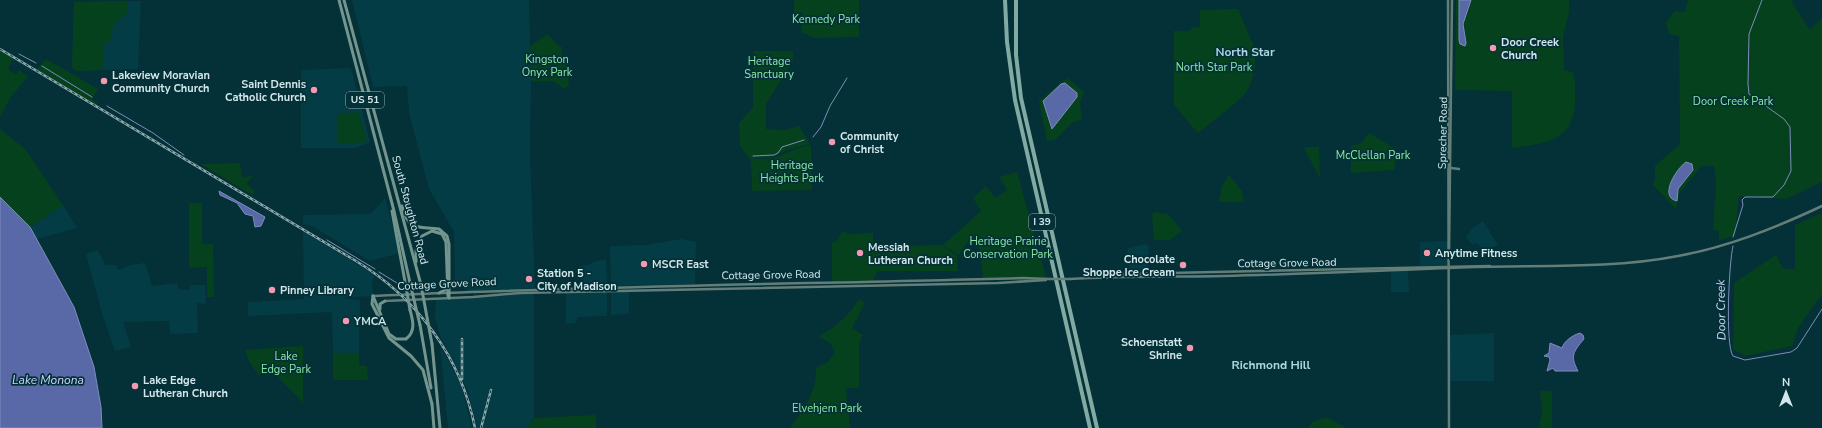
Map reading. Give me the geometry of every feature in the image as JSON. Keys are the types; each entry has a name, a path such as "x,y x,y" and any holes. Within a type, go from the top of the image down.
{"highway":[{"name":"I 39","path":"1006,0 1006,42 1015,100 1090,428"},
{"name":"I 39","path":"1016,0 1016,51 1021,98 1097,428"}],"main road":[{"name":"South Stoughton Road","path":"339,0 388,187 420,325 428,370 434,428"},
{"name":"South Stoughton Road","path":"344,0 421,285 432,344 440,428"},
{"name":"Sprecher Road","path":"1448,0 1449,428"},
{"name":"Sprecher Road","path":"1448,267 1450,244 1452,0"},
{"path":"342,12 347,11"},
{"path":"384,145 407,218 418,228 441,230 448,239 449,298"},
{"path":"1451,168 1454,170 1459,170"},
{"path":"373,296 391,337 403,340 409,336 413,328 388,187"},
{"name":"Cottage Grove Road","path":"373,296 659,285 1023,278 1070,279 1124,274 1393,267 1498,267 1618,264 1677,256 1716,247 1758,234 1822,206"},
{"path":"418,274 416,254 419,240 425,233 435,231 442,234 446,242 449,292"},
{"name":"Cottage Grove Road","path":"1077,278 1393,271 1448,267"},
{"path":"439,293 445,290 448,278"},
{"name":"Cottage Grove Road","path":"385,301 523,293 995,283 1050,279"},
{"path":"373,296 372,304 389,338 411,356 423,370 432,404"},
{"path":"382,319 379,306 385,301"}],"shaded area":[{"path":"352,0 529,0 531,81 530,153 535,288 468,292 455,281 454,232 429,189 409,113 407,86 373,87"},
{"path":"141,1 138,69 77,71 72,68 74,2"},
{"path":"351,68 370,142 356,148 301,148 301,70"},
{"path":"385,198 400,253 370,261 312,226 303,224 303,215 371,214"},
{"path":"63,205 77,228 37,239 30,227"},
{"path":"1483,221 1498,245 1483,252 1477,243 1473,245 1466,238 1472,228"},
{"path":"303,230 374,275 372,282 373,296 340,298 360,300 359,353 333,353 332,312 248,316 248,302 304,299"},
{"path":"682,239 696,242 695,284 611,286 610,246 645,245"},
{"path":"1448,241 1448,265 1420,266 1420,242"},
{"path":"1146,244 1149,246 1148,272 1129,273 1128,248"},
{"path":"98,250 105,265 116,265 118,270 130,265 145,263 152,286 178,283 178,289 190,290 190,285 205,285 206,304 197,303 198,333 170,334 169,321 123,322 131,347 115,351 102,313 86,254"},
{"path":"606,259 607,286 581,287 580,266 589,265 593,262"},
{"path":"1408,270 1409,292 1391,292 1391,271"},
{"path":"607,291 607,316 578,317 575,323 566,324 566,292"},
{"path":"611,291 629,291 629,314 611,315"},
{"path":"534,293 534,418 527,428 477,428 468,391 441,338 435,318 436,299"},
{"path":"1494,333 1494,381 1450,381 1450,335"},
{"path":"440,346 461,384 472,428 448,428"}],"green space":[{"name":"Kennedy Park","path":"794,0 859,0 859,37 814,38 801,32 803,13 794,13"},
{"path":"1456,0 1569,0 1569,12 1563,37 1564,70 1573,72 1575,84 1575,103 1573,116 1569,126 1563,133 1555,139 1545,142 1512,148 1512,91 1455,90"},
{"name":"Door Creek Park","path":"1688,0 1793,0 1792,2 1810,30 1822,18 1822,182 1786,199 1739,196 1735,235 1719,241 1719,231 1713,229 1716,183 1714,166 1702,166 1680,192 1676,209 1652,184 1655,181 1655,166 1680,144 1679,36 1669,34 1666,23 1674,11 1685,12"},
{"path":"127,1 127,13 114,24 110,42 104,44 102,70 77,71 72,68 74,2"},
{"name":"North Star Park","path":"1238,9 1255,49 1255,67 1251,83 1244,95 1198,133 1174,105 1174,31 1189,31 1192,28 1200,27 1200,10"},
{"name":"Kingston Onyx Park","path":"548,34 558,46 562,47 562,61 566,62 569,84 565,89 553,81 531,81 530,46"},
{"path":"0,50 13,58 8,69 16,75 19,70 28,76 10,98 0,117"},
{"name":"Heritage Sanctuary","path":"753,51 793,51 793,61 766,104 766,129 784,130 799,126 810,144 787,150 770,158 753,158 769,159 795,149 811,145 812,190 752,191 751,161 740,146 739,123 753,107"},
{"path":"46,59 98,89 92,99 98,103 96,105 37,69"},
{"path":"1067,78 1084,92 1080,103 1082,119 1072,123 1055,140 1047,141 1039,101"},
{"path":"359,112 367,141 355,144 338,144 338,114"},
{"path":"0,129 25,149 63,205 30,227 0,197"},
{"name":"McClellan Park","path":"1369,133 1397,150 1394,170 1351,173 1351,146 1360,144"},
{"path":"1305,147 1319,147 1320,178 1304,149"},
{"path":"240,163 242,178 254,175 246,184 255,191 252,195 201,164"},
{"name":"Heritage Prairie Conservation Park","path":"1017,172 1046,277 983,278 979,244 969,240 958,255 943,245 981,211 973,198 986,186 995,198 1007,190 999,177"},
{"path":"1229,175 1242,191 1244,202 1219,202 1222,186"},
{"path":"189,203 202,203 202,244 213,244 214,297 207,297 207,267 189,268"},
{"path":"1155,212 1168,214 1181,229 1181,232 1170,240 1154,240 1152,215"},
{"path":"1822,213 1822,294 1798,328 1792,346 1745,356 1733,349 1734,283 1776,255 1783,269 1795,269 1795,225"},
{"path":"842,231 850,234 873,233 873,246 942,245 957,256 958,271 877,271 873,281 832,282 832,243 837,241"},
{"name":"Elvehjem Park","path":"859,299 865,303 852,328 863,335 859,343 859,388 846,388 850,428 790,428 812,393 816,377 816,368 828,362 835,352 828,342 818,337 841,321"},
{"name":"Lake Edge Park","path":"303,346 303,403 269,368 259,376 249,361 245,350"},
{"path":"333,353 359,353 359,366 367,366 368,380 333,380"},
{"path":"1540,391 1552,391 1552,428 1539,428 1542,411"},
{"path":"596,415 596,428 527,428 534,418"},
{"path":"1328,418 1347,428 1307,428 1314,421"}],"water":[{"path":"1459,0 1471,0 1463,24 1466,43 1465,46 1460,44 1459,40"},
{"path":"1065,83 1077,93 1077,97 1052,129 1043,101 1061,84"},
{"path":"1686,162 1692,164 1693,170 1678,189 1677,201 1669,194 1669,188 1674,176"},
{"path":"219,191 265,217 261,226 255,227 253,216 245,214 237,203 220,195"},
{"name":"Lake Monona","path":"0,197 30,227 74,307 94,367 101,407 102,428 0,428"},
{"path":"1580,333 1583,335 1584,339 1577,347 1573,358 1578,371 1555,371 1553,368 1547,371 1550,360 1549,357 1544,356 1549,353 1550,343 1562,348 1569,339"}],"waterway":[{"name":"Door Creek","path":"1733,237 1743,205 1742,200 1745,197 1773,197 1784,185 1791,171 1790,127 1784,119 1749,94 1749,34 1762,0"},
{"path":"19,54 36,63"},
{"path":"42,66 92,97"},
{"path":"813,137 821,127 830,106 847,78"},
{"path":"107,106 153,133 184,155"},
{"path":"753,156 774,155 778,153 782,147 804,140"},
{"path":"327,240 375,269"},
{"name":"Door Creek","path":"1733,246 1729,285 1728,321 1733,356 1745,360 1791,352 1797,348 1822,309"},
{"path":"379,272 397,283"}],"railway":[{"path":"0,49 356,261 378,276 417,311 433,332 459,377 475,428"},
{"path":"462,339 462,379"},
{"path":"481,428 491,390"}],"place":[{"name":"Door Creek Church","path":"1493,48"},
{"name":"Lakeview Moravian Community Church","path":"104,81"},
{"name":"Saint Dennis Catholic Church","path":"314,90"},
{"name":"Community of Christ","path":"832,142"},
{"name":"Messiah Lutheran Church","path":"860,253"},
{"name":"Anytime Fitness","path":"1427,253"},
{"name":"MSCR East","path":"644,264"},
{"name":"Chocolate Shoppe Ice Cream","path":"1183,265"},
{"name":"Station 5 - City of Madison","path":"529,279"},
{"name":"Pinney Library","path":"272,290"},
{"name":"YMCA","path":"346,321"},
{"name":"Schoenstatt Shrine","path":"1190,348"},
{"name":"Lake Edge Lutheran Church","path":"135,386"}],"district":[{"name":"North Star","path":"1245,52"},
{"name":"Richmond Hill","path":"1271,365"}],"park label":[{"name":"Heritage Heights Park","path":"792,171"}]}
